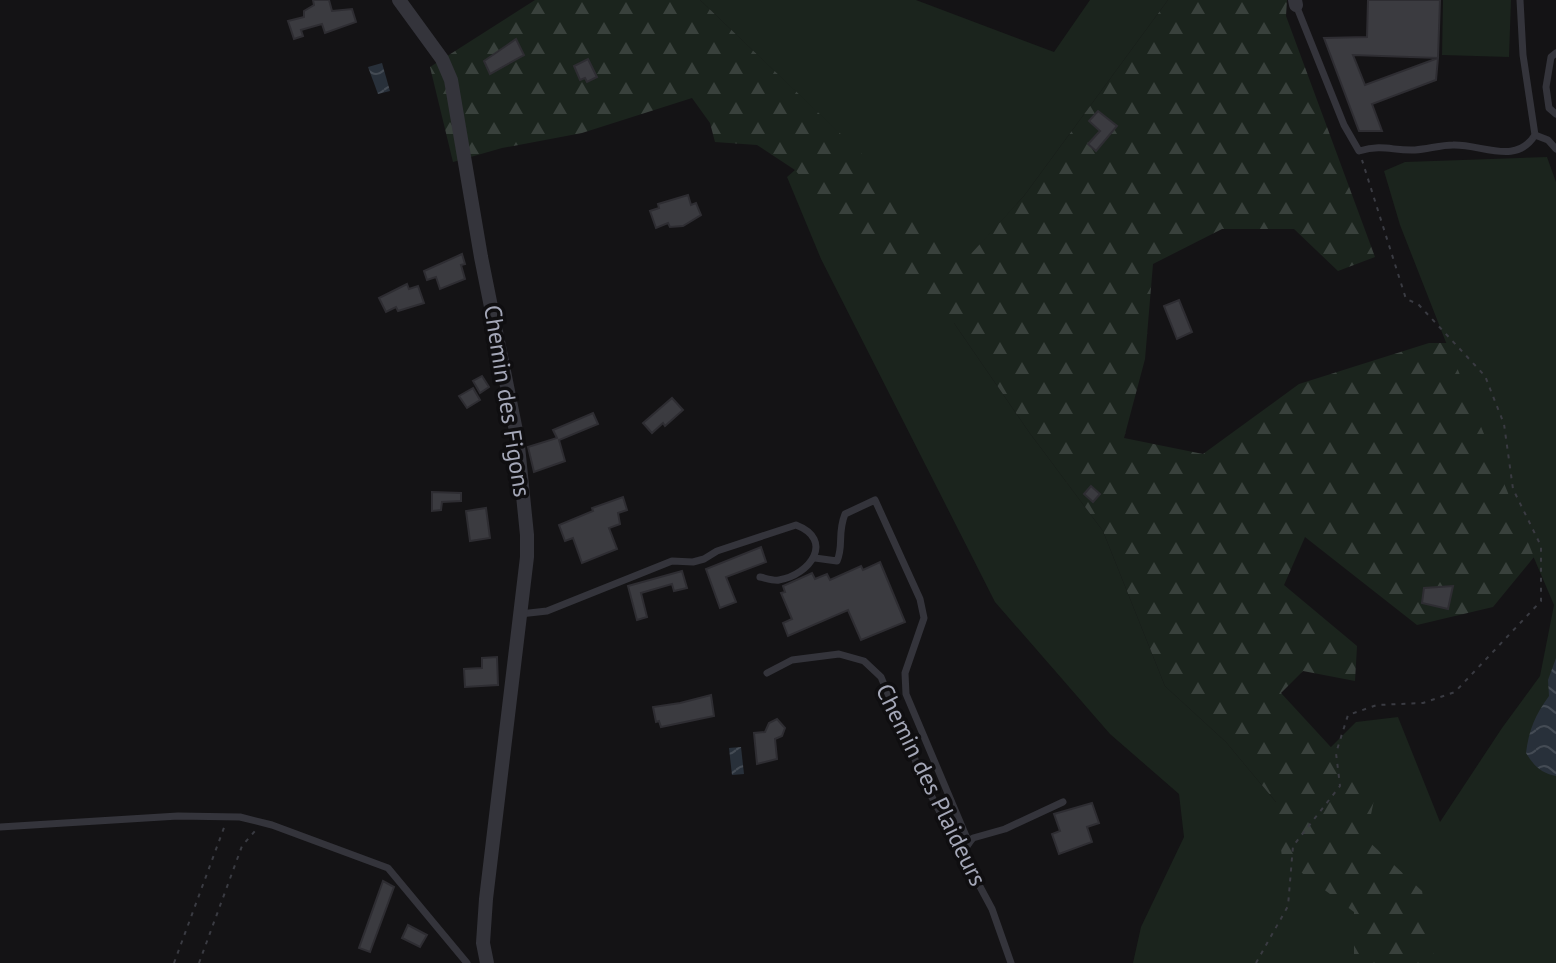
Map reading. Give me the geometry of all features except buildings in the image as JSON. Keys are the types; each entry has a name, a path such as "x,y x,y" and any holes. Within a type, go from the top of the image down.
{"street":[{"name":"Chemin des Figons","path":"399,0 442,59 451,80 481,257 519,450 527,535 486,899 483,943 487,963"}],"lane":[{"path":"1295,2 1344,125 1359,151 1378,146 1414,150 1456,145 1499,151 1519,150 1528,146 1535,135 1523,55 1520,0"},
{"path":"1554,58 1546,87 1549,108 1556,114"},
{"path":"1548,140 1556,131"},
{"path":"1535,135 1548,140 1556,149"},
{"path":"815,558 837,561 842,551 839,530 845,514 875,500 920,599 924,618 905,673 906,694 969,843"},
{"path":"520,614 547,611 672,561 704,559 717,551 796,525 808,530 816,542 815,558 805,569 778,581 760,577"},
{"name":"Chemin des Plaideurs","path":"767,673 792,660 839,654 864,661 881,677 926,786 992,909 1011,963"},
{"path":"962,855 973,838 1005,829 1063,802"},
{"path":"0,827 178,816 227,816 266,824 388,868 467,963"}],"path":[{"path":"1256,963 1288,906 1293,846 1340,786 1336,753 1348,715 1377,705 1423,703 1455,692 1541,601 1541,546 1513,489 1504,424 1485,376 1418,304 1406,299 1359,151"},
{"path":"174,963 222,840 227,816"},
{"path":"199,963 242,846 252,832 266,824"}],"green space":[{"path":"535,0 700,0 969,256 1024,196 1168,0 1287,0 1286,16 1375,257 1338,271 1294,229 1222,229 1153,264 1145,359 1124,438 1203,454 1299,384 1429,343 1447,343 1534,557 1493,607 1417,625 1305,537 1284,585 1357,646 1355,681 1303,671 1281,693 1375,795 1366,839 1422,891 1435,963 1354,963 1354,912 1282,858 1276,802 1226,742 1165,686 1103,531 1029,432 954,323 903,295 795,170 757,145 715,142 710,123 692,98 582,133 502,148 453,162 430,67"},
{"path":"700,0 916,0 1054,52 1090,0 1168,0 1024,196 969,257 954,323 1029,432 1103,531 1165,686 1226,742 1276,802 1356,722 1398,717 1440,822 1540,676 1554,605 1492,460 1400,225 1384,171 1405,162 1547,157 1556,182 1556,963 1133,963 1141,927 1184,837 1179,794 1110,734 995,602 821,259 787,177 838,132"},
{"path":"1443,0 1511,0 1509,57 1442,55"}],"water":[{"path":"382,63 390,91 378,94 368,67"},
{"path":"1556,658 1556,776 1538,768 1526,753 1533,723 1549,696 1548,680"},
{"path":"741,747 744,774 732,775 729,748"}]}
